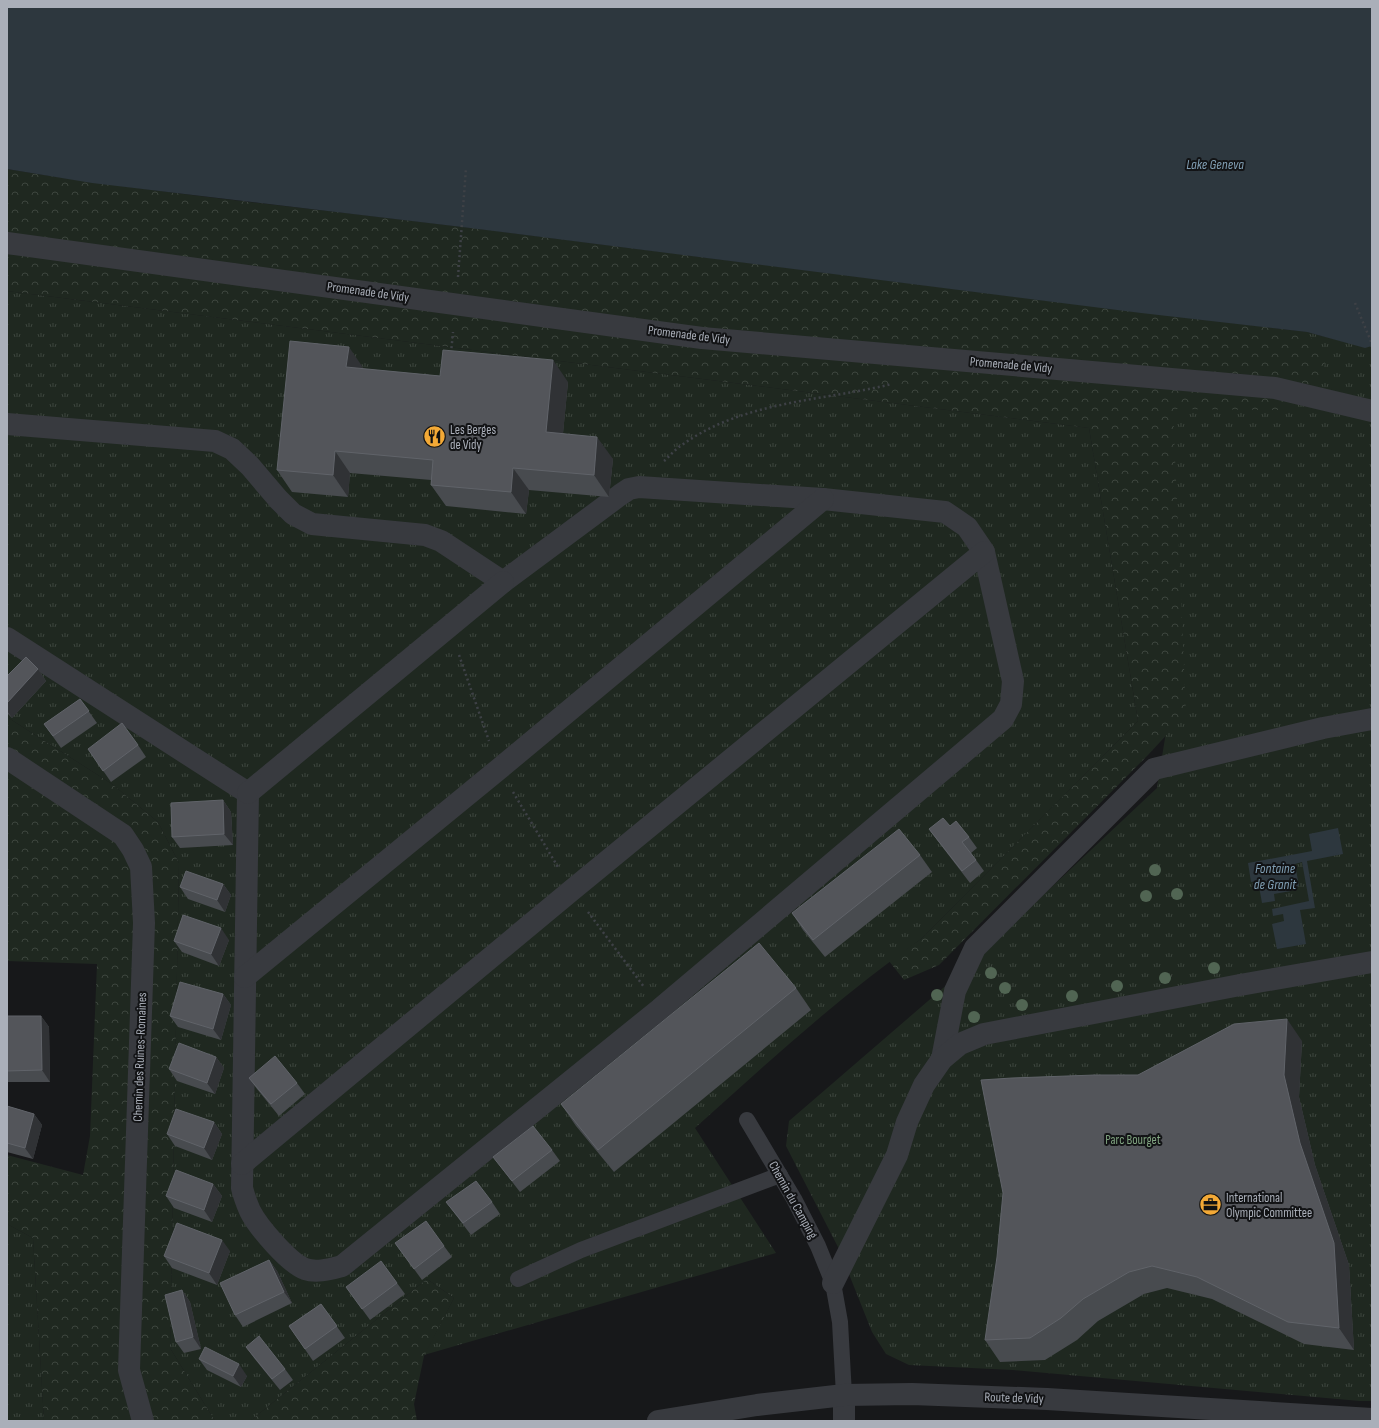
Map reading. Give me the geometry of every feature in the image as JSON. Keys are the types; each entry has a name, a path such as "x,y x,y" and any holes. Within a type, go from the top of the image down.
{"street":[{"name":"Promenade de Vidy","path":"7,243 702,338 1275,388 1372,410"},
{"path":"7,424 215,441 232,449 250,466 278,500 293,514 312,524 425,535 441,541 503,582"},
{"path":"638,487 648,487 823,499 945,512 967,527 984,552 1013,681 1011,704 1003,719 660,1009 342,1266 324,1271 305,1269 287,1257 267,1235 251,1212 242,1188 248,793 503,582 620,495 629,490 638,487"},
{"path":"245,976 499,769 823,499"},
{"path":"242,1164 572,890 984,552"},
{"path":"7,638 248,793"},
{"path":"942,1059 955,991 975,948 1154,769 1325,736 1372,719"},
{"name":"Chemin des Ruines-Romaines","path":"7,758 123,835 134,850 141,867 144,923 129,1370 143,1421"},
{"path":"833,1282 897,1155 907,1122 924,1086 942,1059 960,1044 984,1034 1239,980 1372,962"},
{"path":"844,1394 844,1421"},
{"name":"Route de Vidy","path":"658,1421 757,1405 844,1394 912,1394 1047,1399 1372,1419"}],"lane":[{"name":"Chemin du Camping","path":"747,1120 794,1199 818,1246 833,1282 840,1322 844,1394"},
{"path":"518,1279 581,1250 780,1174"}],"path":[{"path":"459,260 466,168"},
{"path":"1355,302 1372,344"},
{"path":"648,487 660,465 681,445 703,431 764,408 864,391 892,384 908,371 919,356"},
{"path":"449,626 499,769 572,890 660,1009"}],"green space":[{"path":"7,169 121,186 464,227 991,294 1307,332 1326,358 1322,376 1282,410 1173,409 1186,714 1148,755 939,965 904,980 889,961 921,939 1138,721 1089,428 7,291"},
{"path":"7,291 1089,428 1138,721 921,939 833,1006 695,1128 776,1253 424,1355 454,1298 427,1279 250,1421 215,1421 170,1348 179,863 158,822 112,784 7,717"},
{"name":"Parc Bourget","path":"1141,313 1307,332 1365,347 1372,346 1372,1401 1013,1370 909,1365 886,1354 872,1332 839,1249 786,1146 789,1121 957,976 1157,788 1167,726"},
{"path":"7,717 112,784 158,822 179,863 170,1348 215,1421 44,1421 33,1238 7,1224 7,1155 83,1175 90,1136 97,964 7,961"},
{"path":"7,1224 33,1238 44,1421 7,1421"},
{"path":"427,1279 454,1298 424,1356 414,1404 417,1421 250,1421"}],"water":[{"name":"Lake Geneva","path":"7,7 1372,7 1372,346 1365,348 1307,332 1141,313 462,227 92,183 7,169"},
{"name":"Fontaine de Granit","path":"1338,828 1343,854 1307,861 1315,908 1300,910 1306,944 1277,949 1272,924 1284,921 1283,914 1273,916 1272,909 1309,901 1302,862 1295,864 1299,886 1290,888 1291,891 1274,894 1275,901 1262,903 1258,881 1251,882 1248,863 1312,851 1309,834"}],"building":[{"path":"290,341 349,347 346,367 440,376 443,350 553,360 546,432 597,437 594,475 513,468 511,492 431,485 433,460 335,451 333,475 277,470"},
{"path":"26,657 38,669 7,703 7,676"},
{"path":"80,699 89,711 53,736 44,724"},
{"path":"122,723 138,745 103,771 88,749"},
{"path":"223,800 224,834 172,837 171,803"},
{"path":"943,818 950,826 956,821 969,837 962,842 976,860 962,871 929,829"},
{"path":"899,829 920,855 813,940 792,913"},
{"path":"186,871 223,884 217,900 180,887"},
{"path":"183,915 221,928 211,954 174,941"},
{"path":"759,943 796,988 598,1150 561,1104"},
{"path":"180,982 223,994 213,1029 170,1016"},
{"path":"7,1016 41,1016 42,1070 7,1071"},
{"path":"1287,1019 1284,1075 1300,1143 1334,1243 1339,1328 1288,1322 1197,1277 1152,1266 1129,1272 1083,1299 1061,1318 1030,1338 985,1340 997,1257 1003,1193 981,1080 1095,1075 1138,1075 1234,1024"},
{"path":"179,1043 216,1057 207,1083 169,1069"},
{"path":"275,1056 297,1083 271,1104 249,1078"},
{"path":"7,1106 34,1114 25,1148 7,1143"},
{"path":"176,1109 214,1122 204,1148 167,1134"},
{"path":"533,1126 552,1150 512,1181 493,1157"},
{"path":"176,1170 213,1184 204,1210 166,1196"},
{"path":"476,1181 492,1202 463,1223 446,1202"},
{"path":"426,1221 444,1246 414,1269 395,1243"},
{"path":"177,1223 222,1240 209,1273 164,1256"},
{"path":"269,1260 284,1292 235,1315 220,1283"},
{"path":"381,1261 397,1283 362,1309 346,1287"},
{"path":"182,1290 193,1337 176,1342 165,1295"},
{"path":"321,1304 337,1326 305,1349 289,1326"},
{"path":"259,1336 285,1369 272,1379 246,1347"},
{"path":"205,1347 239,1364 233,1376 199,1359"}],"place":[{"name":"Les Berges de Vidy","path":"434,437"},
{"name":"International Olympic Committee","path":"1211,1205"}]}
